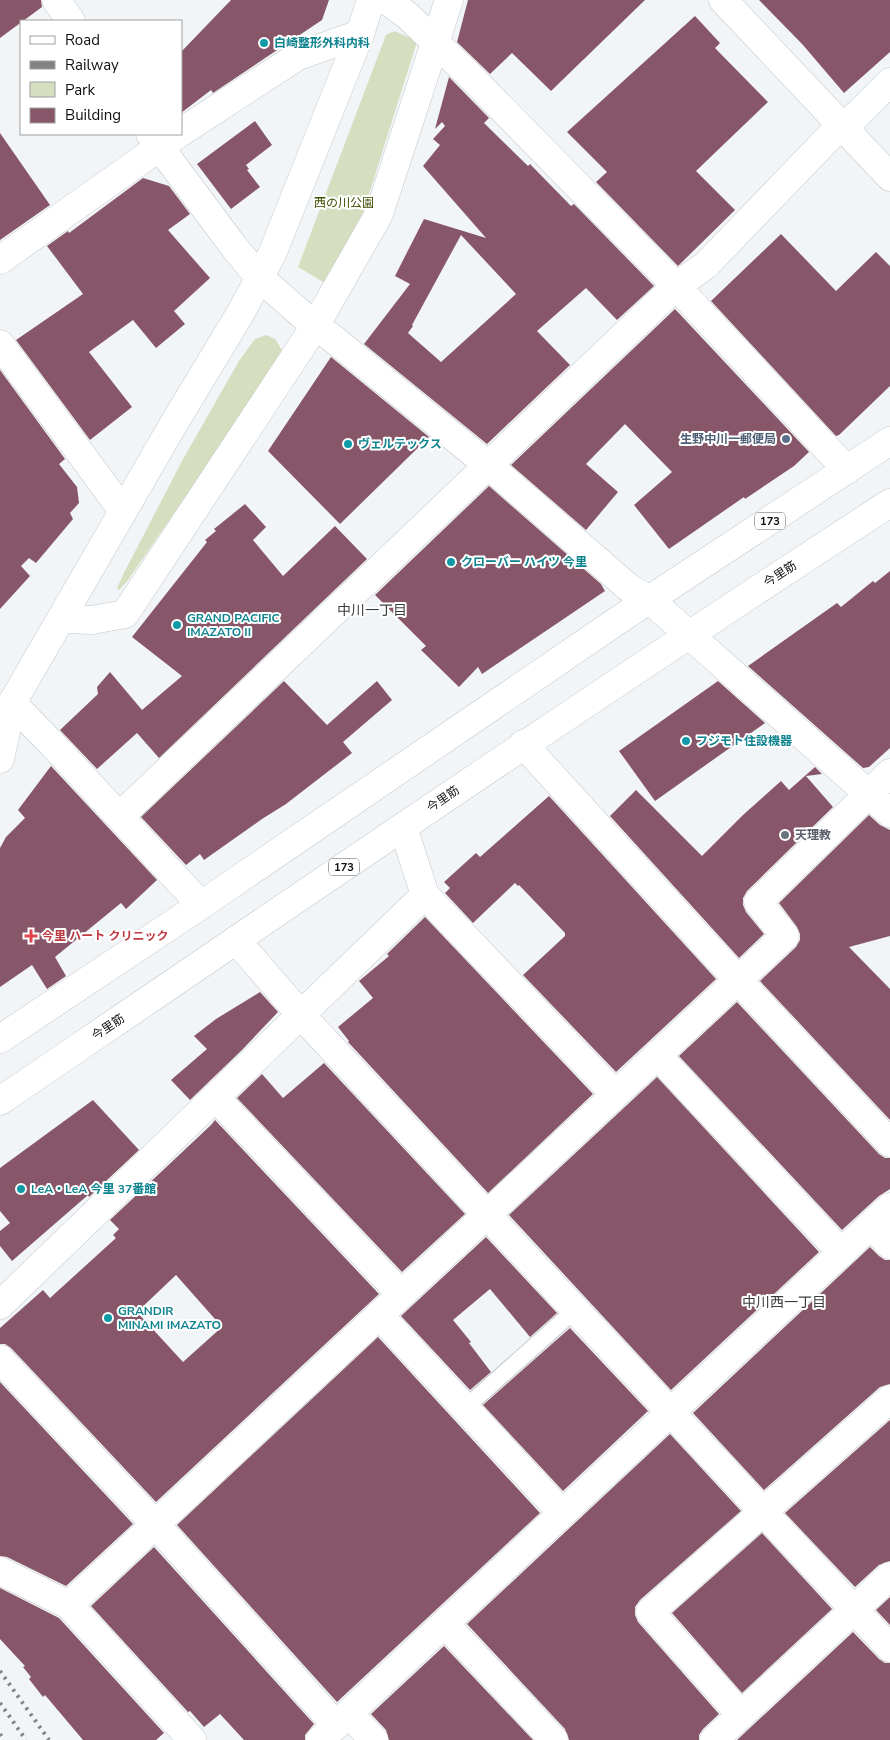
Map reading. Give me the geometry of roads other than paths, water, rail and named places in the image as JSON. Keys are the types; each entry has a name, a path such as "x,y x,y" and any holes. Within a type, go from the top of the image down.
{"street":[{"path":"56,0 70,20"},
{"path":"0,759 6,704 62,619 260,277 282,229 372,0"},
{"path":"386,0 408,16 463,69 676,286 848,470"},
{"path":"62,619 92,620 126,614 315,326 379,214 448,0"},
{"path":"723,0 890,177"},
{"path":"182,131 298,56 360,34"},
{"path":"120,816 676,286 706,265 843,126 890,82"},
{"path":"0,260 162,138 234,246 260,277 315,326 488,465 688,634 890,813"},
{"path":"0,344 123,511"},
{"name":"173","path":"0,1039 200,905 640,594 848,470 890,441"},
{"name":"今里筋","path":"0,1101 523,744 890,503"},
{"path":"6,704 55,747 200,905"},
{"path":"523,744 738,980 890,1142"},
{"path":"69,1605 785,936 758,902 890,773"},
{"path":"403,827 424,895 615,1094"},
{"path":"0,1305 424,895"},
{"path":"236,940 300,1014 890,1648"},
{"path":"657,1055 842,1253"},
{"path":"215,1097 401,1294"},
{"path":"334,1726 881,1216 890,1245"},
{"path":"380,1315 562,1513"},
{"path":"0,1358 156,1524 334,1726 374,1740"},
{"path":"741,1715 650,1612 890,1399"},
{"path":"0,1571 69,1605 192,1740"},
{"path":"714,1740 890,1576"},
{"path":"445,1624 554,1740"}],"lane":[{"path":"465,1408 575,1310"}],"railway":[{"path":"0,1671 49,1740"},
{"path":"0,1703 26,1740"},
{"path":"0,1734 4,1740"}],"place":[{"name":"白崎整形外科内科","path":"264,43"},
{"name":"生野中川一郵便局","path":"786,439"},
{"name":"ヴェルテックス","path":"348,444"},
{"name":"クローバー ハイツ 今里","path":"451,562"},
{"name":"GRAND PACIFIC IMAZATO II","path":"177,625"},
{"name":"フジモト住設機器","path":"686,741"},
{"name":"天理教","path":"785,835"},
{"name":"今里 ハート クリニック","path":"31,936"},
{"name":"LeA・LeA 今里 37番館","path":"21,1189"},
{"name":"GRANDIR MINAMI IMAZATO","path":"108,1318"}],"district":[{"name":"中川一丁目","path":"372,610"},
{"name":"中川西一丁目","path":"784,1302"}],"park label":[{"name":"西の川公園","path":"344,203"}]}
